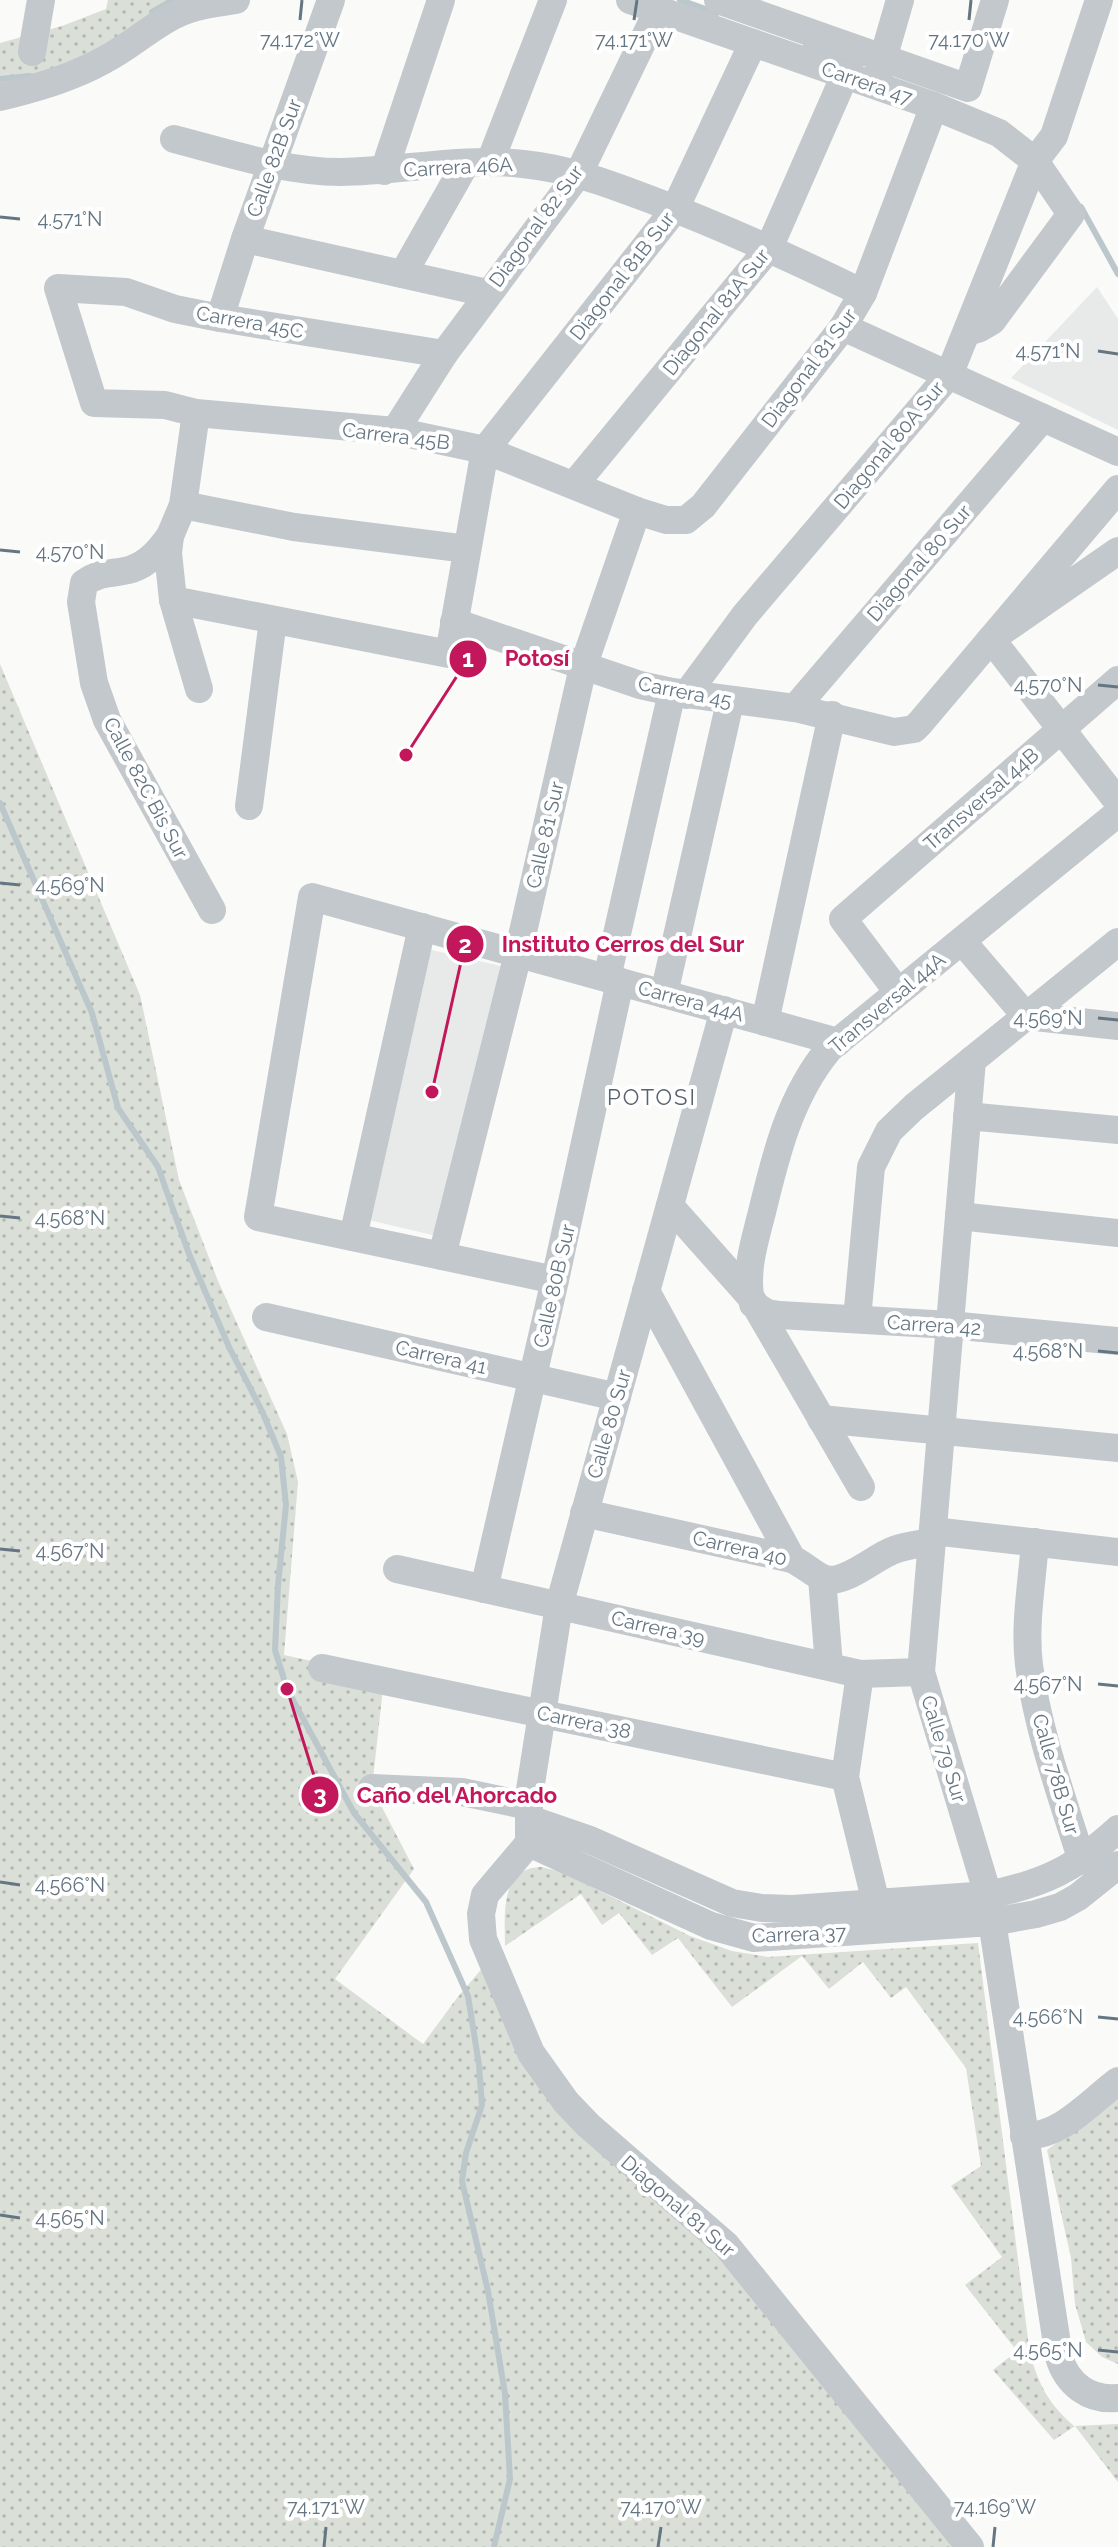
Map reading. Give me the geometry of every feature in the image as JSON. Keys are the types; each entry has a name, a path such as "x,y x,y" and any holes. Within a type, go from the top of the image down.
{"street":[{"path":"32,52 41,0"},
{"path":"0,97 38,88 101,62 175,14 202,5 236,0"},
{"name":"Calle 82B Sur","path":"220,318 245,239 331,0"},
{"path":"384,171 441,0"},
{"path":"403,274 478,163 553,0"},
{"name":"Carrera 47","path":"630,0 658,10 722,14 753,43 845,75 879,72 934,106 1041,153 1071,214 992,321 967,332"},
{"path":"879,72 900,0"},
{"path":"722,14 879,72 968,88 995,0"},
{"name":"Diagonal 80A Sur","path":"679,693 949,375 1041,153 1054,136 1099,0"},
{"name":"Diagonal 82 Sur","path":"395,431 487,293 579,173 658,10"},
{"name":"Diagonal 81B Sur","path":"485,450 675,209 753,43"},
{"name":"Diagonal 81A Sur","path":"574,485 769,248 845,75"},
{"name":"Diagonal 81 Sur","path":"686,520 703,506 843,327 863,293 934,106"},
{"name":"Carrera 46A","path":"174,139 272,164 337,172 522,163 579,173 769,248 863,293"},
{"path":"245,239 487,293"},
{"name":"Carrera 45C","path":"94,403 58,288 126,292 175,309 220,318 444,354"},
{"path":"843,327 1118,452"},
{"name":"Carrera 45B","path":"94,403 165,405 196,413 395,431 485,450 637,511 666,520 686,520"},
{"path":"196,413 183,505 170,536 169,569 173,600 199,689"},
{"name":"Diagonal 80 Sur","path":"795,708 1043,418"},
{"path":"173,600 449,654 485,450"},
{"path":"991,639 1118,489"},
{"path":"183,505 294,527 467,549"},
{"name":"Calle 81 Sur","path":"442,1256 518,954 583,667 637,511"},
{"name":"Calle 82C Bis Sur","path":"170,536 159,552 147,561 132,569 98,573 84,583 81,602 94,683 107,720 212,910"},
{"path":"991,639 1118,551"},
{"path":"249,806 273,620"},
{"name":"Carrera 45","path":"454,622 640,685 730,702 795,708 894,732 914,729 991,639"},
{"path":"991,639 1118,802"},
{"name":"Transversal 44B","path":"898,992 843,919 1118,680"},
{"name":"Calle 80B Sur","path":"484,1589 555,1280 614,980 679,693"},
{"path":"664,994 730,702"},
{"path":"765,1022 832,715"},
{"name":"Transversal 44A","path":"751,1300 750,1260 783,1135 807,1079 838,1042 1118,813"},
{"name":"Carrera 44A","path":"353,1237 258,1217 312,897 838,1042"},
{"path":"422,927 353,1237 555,1280"},
{"path":"962,941 1026,1016 1118,1026"},
{"path":"857,1319 871,1167 889,1131 914,1107 1118,942"},
{"name":"Calle 80 Sur","path":"529,1823 541,1714 559,1606 724,1010"},
{"name":"Calle 79 Sur","path":"972,1060 921,1672 990,1908 1062,2367 1087,2394 1116,2398"},
{"path":"967,1116 1118,1130"},
{"path":"670,1206 751,1300 861,1487"},
{"path":"959,1216 1118,1233"},
{"path":"646,1291 792,1559"},
{"name":"Carrera 42","path":"751,1300 767,1313 780,1315 950,1325 1118,1341"},
{"name":"Carrera 41","path":"266,1317 617,1397"},
{"path":"821,1419 1118,1448"},
{"name":"Carrera 40","path":"584,1513 792,1559 808,1566 822,1578"},
{"path":"829,1666 822,1578 842,1579 894,1550 933,1536 1035,1542 1117,1559"},
{"name":"Calle 78B Sur","path":"1035,1542 1028,1623 1029,1664 1042,1730 1082,1861"},
{"name":"Carrera 39","path":"397,1569 860,1674 921,1672"},
{"name":"Carrera 38","path":"322,1668 845,1777"},
{"path":"860,1674 845,1777 876,1903"},
{"name":"Carrera 37","path":"372,1788 462,1792 529,1823 711,1926 754,1938 990,1908"},
{"name":"Diagonal 81 Sur","path":"529,1823 485,1895 481,1914 483,1939 531,2053 566,2102 588,2125 726,2245 970,2547"},
{"name":"Carrera 37","path":"529,1823 578,1835 732,1903 793,1909 876,1903 990,1908"},
{"path":"990,1908 1082,1861 1118,1829"},
{"path":"990,1908 1060,1907 1096,1885 1118,1865"},
{"path":"1024,2136 1053,2132 1118,2081"}],"shaded area":[{"path":"108,0 187,0 70,67 0,86 0,43 62,26 106,9"},
{"path":"1097,287 1118,319 1118,430 1011,378"},
{"path":"0,664 140,995 179,1180 218,1281 287,1434 298,1482 284,1655 316,1662 383,1688 372,1788 414,1869 335,1979 423,2044 496,1952 550,2064 981,2547 0,2547"},
{"path":"423,948 505,967 441,1237 360,1218"},
{"path":"541,1867 562,1872 690,1936 732,1951 768,1957 978,1943 1030,2355 1046,2394 1074,2426 1118,2424 1118,2482 1075,2426 1054,2440 993,2370 1017,2351 965,2285 1002,2257 951,2186 981,2166 966,2068 906,1987 891,1998 863,1962 829,1989 802,1956 732,2007 678,1938 652,1955 619,1913 602,1925 581,1894 505,1946 505,1908 511,1885 527,1869"},
{"path":"1118,2097 1118,2364 1102,2357 1086,2342 1075,2304 1071,2258 1047,2150"}],"waterway":[{"path":"152,12 173,0"},
{"path":"680,0 717,13"},
{"path":"806,46 860,65"},
{"path":"0,79 30,76"},
{"path":"1081,207 1118,274"},
{"path":"0,803 92,1013 118,1108 158,1167 189,1254 281,1457 286,1505 275,1650 287,1689 354,1813 426,1902 468,1996 482,2105 466,2153 462,2181 488,2291 505,2394 510,2479 494,2547"}],"place":[{"name":"Potosí","path":"406,755"},
{"name":"Instituto Cerros del Sur","path":"432,1092"},
{"name":"Caño del Ahorcado","path":"287,1689"}],"district":[{"name":"POTOSI","path":"652,1097"}]}
